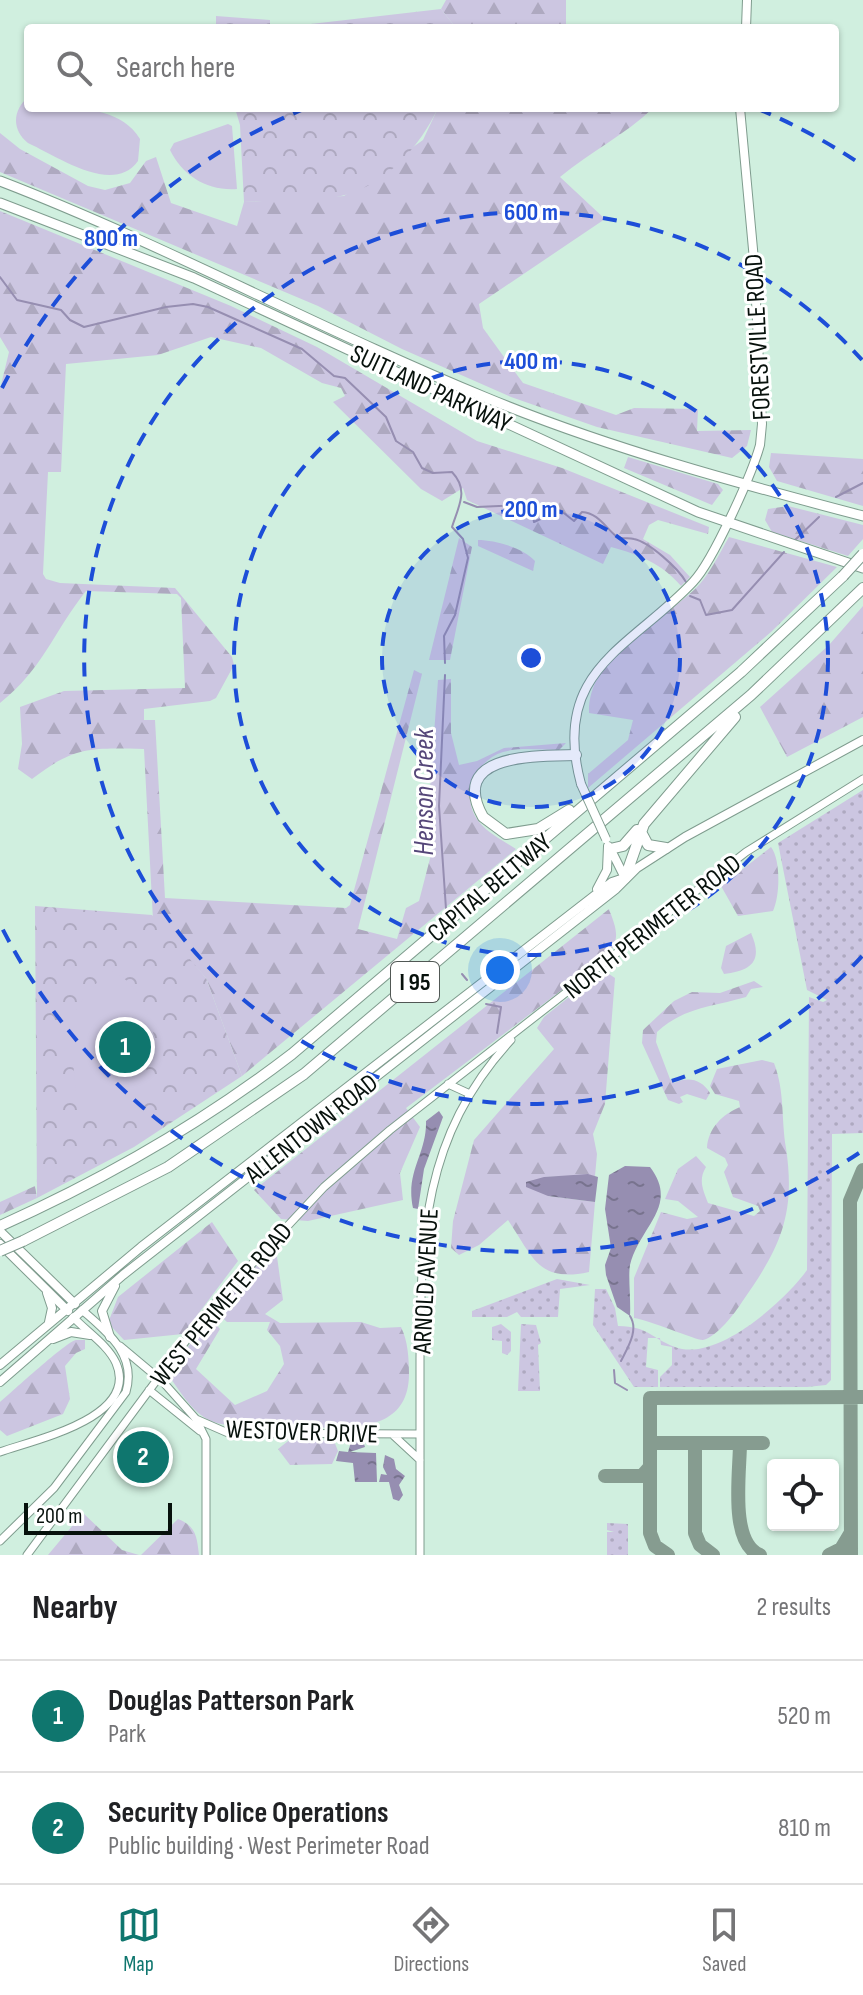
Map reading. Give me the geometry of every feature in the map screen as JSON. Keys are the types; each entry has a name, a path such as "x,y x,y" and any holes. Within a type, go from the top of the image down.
{"highway":[{"name":"SUITLAND PARKWAY","path":"0,181 126,232 491,400 593,438 863,516"},
{"name":"SUITLAND PARKWAY","path":"0,203 211,286 725,523 863,568"},
{"name":"CAPITAL BELTWAY","path":"2,1227 121,1167 257,1081 753,662 863,554"},
{"name":"CAPITAL BELTWAY","path":"0,1251 168,1167 304,1074 774,674 863,588"},
{"path":"608,844 623,846 642,827 707,745 774,674"},
{"path":"576,755 511,758 492,766 476,788 483,817 499,831 523,834 548,825 604,788"},
{"path":"642,827 648,845 666,848"},
{"path":"625,878 642,827"}],"main road":[{"path":"746,24 747,0"},
{"name":"FORESTVILLE ROAD","path":"625,878 581,784 576,755 578,718 595,673 619,644 697,578 759,450 762,424 754,260 740,112"},
{"name":"ALLENTOWN ROAD","path":"0,1365 93,1285 210,1201 666,848 863,740"},
{"path":"590,899 606,873 608,844"},
{"name":"ALLENTOWN ROAD","path":"415,1041 590,899 612,882 625,878"},
{"name":"ALLENTOWN ROAD","path":"0,1382 210,1201"},
{"path":"2,1227 59,1290 73,1317"},
{"path":"0,1244 46,1289 69,1306 82,1310"},
{"path":"110,1337 103,1307 123,1275"},
{"path":"59,1290 75,1292 93,1285"},
{"path":"46,1289 52,1308 49,1323"},
{"path":"42,1345 68,1332 90,1335"}],"street":[{"name":"NORTH PERIMETER ROAD","path":"448,1084 518,1033 746,852 863,779"},
{"name":"ARNOLD AVENUE","path":"420,1555 425,1218 441,1153 470,1094 518,1033"},
{"path":"448,1084 470,1094"},
{"name":"WEST PERIMETER ROAD","path":"27,1555 157,1377 239,1275 295,1215 390,1130 448,1084"},
{"name":"WESTOVER DRIVE","path":"82,1310 157,1377 196,1419 228,1433 420,1434"},
{"path":"0,1452 87,1421 106,1406 117,1387 118,1368 112,1356 73,1317"},
{"path":"0,1541 54,1488 120,1402 129,1373 120,1346"},
{"name":"WESTOVER DRIVE","path":"149,1390 195,1425 205,1442"},
{"path":"196,1419 205,1442 206,1555"},
{"path":"205,1442 220,1430"},
{"path":"205,1458 214,1438 228,1433"},
{"path":"391,1434 420,1460"}],"green space":[{"path":"446,0 566,0 566,24 453,24 441,9"},
{"path":"441,9 453,24 311,24"},
{"path":"216,16 270,20 270,24 216,24"},
{"path":"23,102 24,112 100,112 119,119 131,127 140,139 138,161 127,171 114,175 100,174 69,164 28,143 19,132 16,120"},
{"path":"236,112 436,112 412,149 389,172 361,189 320,200 244,202 240,125"},
{"path":"436,112 648,112 560,177 605,219 479,304 483,328 523,383 616,415 634,408 698,409 697,431 751,430 747,446 732,458 597,427 511,397 402,349 318,306 0,172 0,133 20,149 88,186 105,190 130,183 146,161 156,157 171,203 237,226 244,202 344,196 423,140"},
{"path":"228,124 232,126 237,189 216,187 197,180 182,167 170,150 174,143"},
{"path":"0,211 231,306 317,347 477,441 562,468 709,527 708,534 658,520 649,525 643,539 670,555 690,577 681,586 666,571 649,561 611,547 603,564 467,500 463,488 442,501 421,489 333,402 345,396 341,388 322,383 261,348 211,337 158,355 66,364 61,472 48,472 43,574 46,579 60,583 175,588 232,657 234,665 216,698 210,701 144,709 144,720 155,720 165,898 346,908 350,905 414,670 422,674 358,929 397,939 406,908 419,901 433,847 428,815 438,680 451,679 451,733 459,765 477,761 504,748 566,743 559,750 510,750 484,764 477,772 470,792 474,813 488,831 516,849 242,1076 206,978 153,920 144,749 84,751 60,760 32,779 18,769 22,744 20,707 64,691 185,688 181,598 177,594 86,591 38,663 0,703 0,389 9,352 0,337"},
{"path":"771,453 863,459 863,506 777,481 769,467"},
{"path":"628,457 718,484 723,490 712,505 624,468"},
{"path":"788,506 863,525 863,539 848,556 772,532 765,520 768,509"},
{"path":"729,537 837,567 771,632 588,788 588,774 628,740 633,720 589,713 592,692 600,674 628,642 700,584"},
{"path":"459,538 472,547 450,660 429,660"},
{"path":"478,540 501,543 524,552 535,561 533,571 478,546"},
{"path":"863,606 863,717 787,757 760,707 829,645"},
{"path":"863,790 863,1133 832,1134 831,1380 826,1385 807,1387 660,1387 660,1377 672,1365 672,1347 661,1345 660,1340 692,1350 729,1338 766,1312 807,1270 809,997 823,1002 827,1000 807,990 778,843"},
{"path":"771,847 777,860 778,878 773,911 738,916 721,886"},
{"path":"35,906 152,915 206,978 242,1076 134,1147 37,1198"},
{"path":"609,909 616,933 615,943 608,955 406,1108 420,1127 400,1173 403,1200 308,1221 281,1219 254,1190"},
{"path":"751,933 756,951 752,963 741,970 724,974 721,968 726,946"},
{"path":"603,970 615,978 605,1104 593,1134 597,1154 595,1176 544,1177 548,1196 595,1202 589,1272 558,1274 548,1270 531,1256 508,1220 479,1245 459,1255 451,1248 453,1221 474,1140 554,1049 537,1028 544,1017"},
{"path":"110,971 128,982 135,991 146,1011 156,1043 144,1060 151,1087 112,1130 91,1114 76,1093 73,1062 57,1040 89,990"},
{"path":"754,981 763,987 751,989 746,997 678,1017 657,1032 656,1042 670,1079 674,1083 695,1080 710,1093 706,1100 687,1094 680,1097 683,1102 679,1104 668,1100 642,1043 643,1030 674,1001 692,992 720,993"},
{"path":"762,1060 774,1063 777,1074 789,1172 786,1212 775,1247 735,1312 720,1330 708,1338 699,1339 634,1318 634,1278 661,1212 687,1219 698,1217 678,1201 665,1199 678,1169 696,1156 706,1167 702,1181 708,1203 754,1216 760,1211 758,1206 733,1197 724,1172 728,1165 725,1158 707,1148 710,1134 718,1123 740,1107 739,1101 715,1094 710,1086 717,1069"},
{"path":"35,1186 37,1198 0,1215 0,1202"},
{"path":"212,1222 238,1261 183,1334 124,1340 108,1323 118,1297"},
{"path":"275,1242 283,1300 265,1314 280,1323 361,1322 380,1328 401,1327 408,1356 406,1395 397,1410 384,1419 350,1427 223,1424 200,1414 168,1375 209,1317 220,1329 196,1369 235,1405 267,1391 284,1364 280,1346 267,1330 270,1322 227,1322 214,1310"},
{"path":"557,1279 590,1285 560,1289 558,1317 521,1317 517,1312 507,1317 472,1317 472,1311"},
{"path":"595,1289 606,1289 615,1308 618,1326 637,1328 657,1338 648,1338 646,1367 658,1370 658,1387 634,1387 593,1325"},
{"path":"501,1324 511,1332 511,1351 507,1355 502,1353 502,1341 492,1340 492,1327"},
{"path":"521,1324 536,1325 541,1343 538,1345 540,1391 518,1391"},
{"path":"76,1340 85,1340 85,1349 76,1353 65,1366 70,1399 63,1414 7,1436 0,1430 0,1402 51,1357"},
{"path":"292,1438 334,1441 338,1451 332,1464 290,1465 278,1449"},
{"path":"83,1513 122,1550 139,1555 48,1555"},
{"path":"178,1519 189,1525 194,1533 199,1555 141,1555"},
{"path":"607,1523 628,1524 628,1555 607,1555 607,1532 614,1532 607,1530"}],"water":[{"path":"439,1111 443,1117 424,1169 418,1209 413,1208 412,1183 426,1121"},
{"path":"625,1166 650,1167 661,1193 655,1216 630,1265 630,1316 617,1307 605,1265 611,1248 605,1209 609,1175"},
{"path":"588,1174 598,1177 595,1202 548,1196 526,1187 526,1182 544,1177"},
{"path":"363,1441 365,1447 350,1452 376,1453 377,1482 355,1482 353,1463 336,1461 339,1451 348,1452 351,1442"},
{"path":"385,1455 394,1459 396,1469 405,1476 399,1485 403,1495 399,1501 393,1499 389,1482 379,1482 381,1474 387,1475 383,1467"}],"waterway":[{"name":"Henson Creek","path":"0,277 17,300 61,310 70,320 84,327 166,307 193,304 208,307 302,349 334,376 345,378 386,417 396,441 413,452 422,468 433,473 452,472 460,485 460,505 452,527 463,539 468,558 455,615 444,636 445,663"},
{"name":"Henson Creek","path":"836,497 863,483"},
{"name":"Henson Creek","path":"464,502 477,507 519,505"},
{"name":"Henson Creek","path":"526,503 531,505 534,522 560,510 574,521 582,512 593,515 618,537 632,538 655,550 686,582"},
{"name":"Henson Creek","path":"795,540 819,517"},
{"name":"Henson Creek","path":"690,596 700,600 706,615 732,610 784,552"},
{"name":"Henson Creek","path":"445,675 439,806 446,909"},
{"name":"Henson Creek","path":"462,974 467,980"},
{"name":"Henson Creek","path":"486,1004 501,1007 497,1033"},
{"path":"621,1361 633,1333 630,1316"},
{"path":"614,1370 615,1383 627,1390"}],"taxiway":[{"path":"851,1555 850,1201 863,1170"},
{"path":"668,1555 655,1546 650,1533 650,1398 863,1397"},
{"path":"650,1443 763,1443"},
{"path":"695,1443 695,1533 700,1545 713,1555"},
{"path":"740,1443 740,1522 750,1548 760,1555"},
{"path":"605,1476 642,1476 650,1467"},
{"path":"829,1555 841,1549 850,1534"}],"place":[{"name":"Douglas Patterson Park","path":"125,1047"},
{"name":"Security Police Operations","path":"143,1457"}]}
